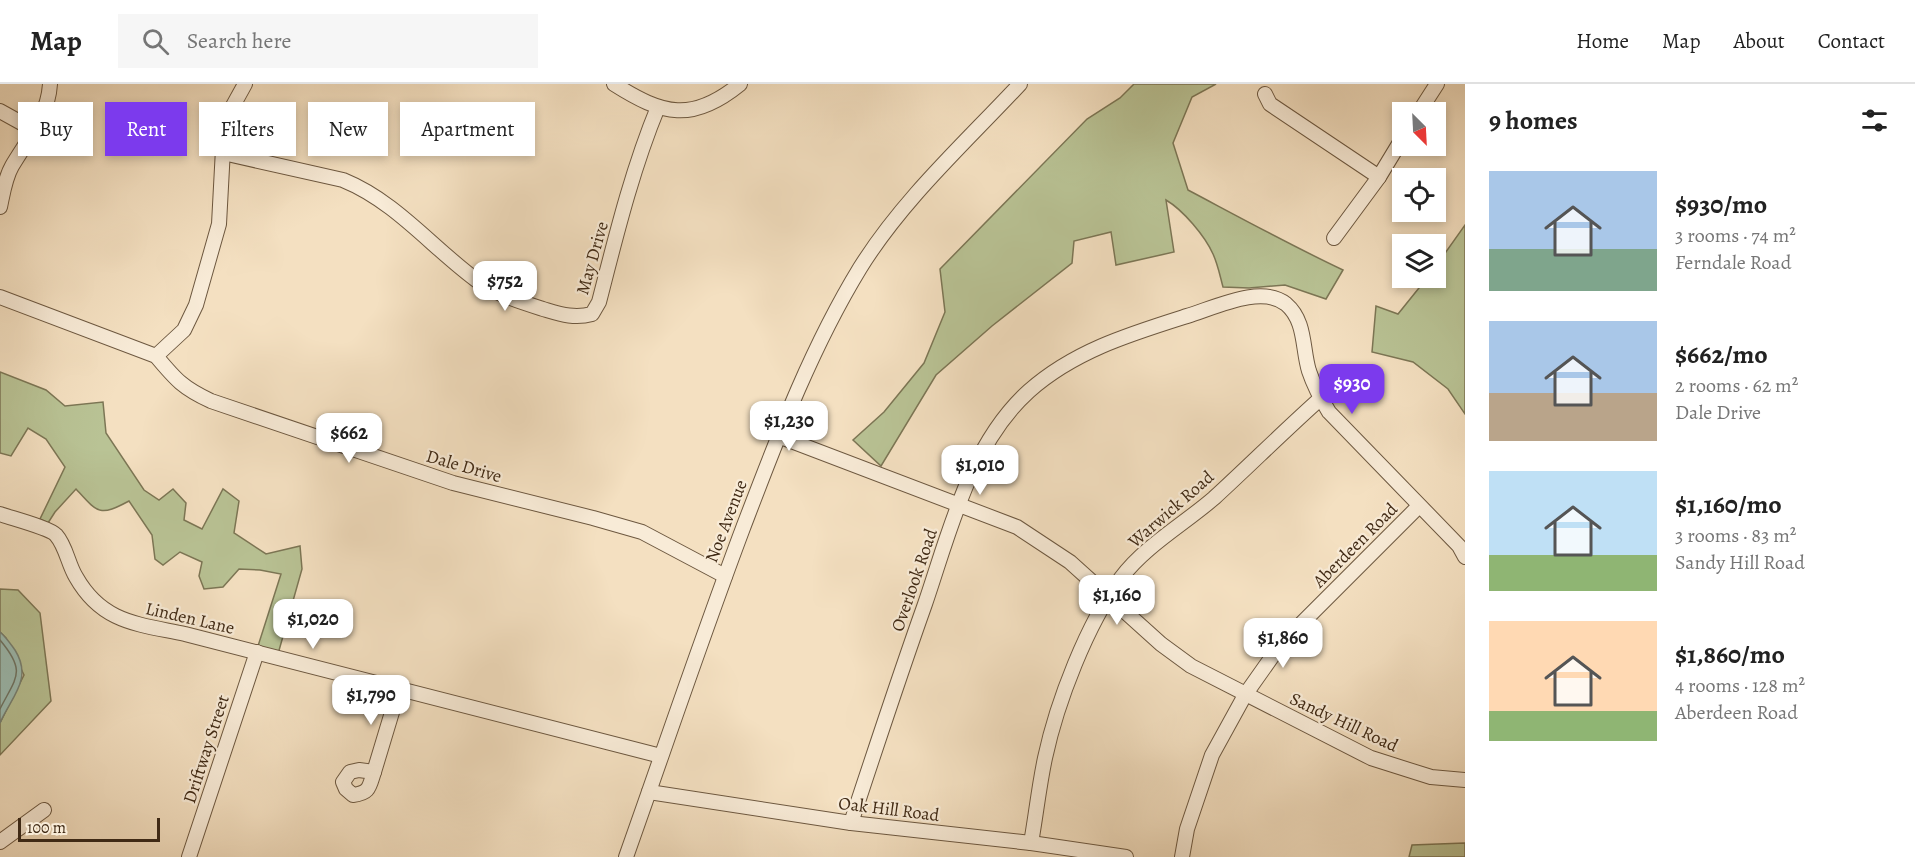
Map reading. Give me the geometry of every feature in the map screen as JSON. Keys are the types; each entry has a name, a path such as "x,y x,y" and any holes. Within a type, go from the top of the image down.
{"street":[{"path":"47,102 50,84"},
{"path":"235,102 244,84"},
{"path":"614,84 640,100 675,110 691,110 719,100 740,84"},
{"name":"Noe Avenue","path":"626,857 725,576 778,436 823,333 872,250 917,193 1020,84"},
{"path":"1425,102 1437,84"},
{"path":"1265,93 1270,104 1379,177"},
{"name":"May Drive","path":"236,156 343,180 358,186 390,206 480,283 507,296 561,315 585,316 592,314 598,302 636,165 658,107"},
{"path":"0,111 18,121"},
{"path":"0,207 8,176 20,156"},
{"path":"156,356 184,330 196,305 219,224 223,156"},
{"path":"1334,238 1392,156"},
{"name":"Overlook Road","path":"850,823 959,505 1002,419 1029,391 1065,363 1100,346 1252,296 1275,298 1284,302 1296,316 1302,332 1309,369 1321,398"},
{"name":"Dale Drive","path":"0,297 156,356 189,392 212,401 453,483 642,532 725,576"},
{"path":"1321,398 1338,423 1463,550"},
{"name":"Warwick Road","path":"1031,843 1045,758 1055,724 1066,690 1094,622 1108,597 1123,576 1142,557 1214,498 1256,456 1321,398"},
{"name":"Sandy Hill Road","path":"778,436 1017,527 1070,562 1161,644 1191,666 1371,758 1431,777 1465,780"},
{"name":"Aberdeen Road","path":"1182,857 1187,829 1212,755 1245,695 1281,644 1419,506"},
{"name":"Linden Lane","path":"0,514 55,533 62,544 70,568 84,591 102,608 126,622 257,652 661,756"},
{"name":"Driftway Street","path":"189,857 257,652"},
{"path":"374,772 399,689"},
{"name":"Oak Hill Road","path":"649,792 850,823 1031,843 1126,857"},
{"path":"0,842 44,810"}],"green space":[{"path":"1134,84 1216,84 1192,97 1173,143 1188,190 1343,270 1326,299 1285,285 1249,288 1223,287 1215,258 1205,239 1173,204 1166,200 1174,252 1116,265 1111,232 1074,241 1072,263 992,326 936,375 881,466 853,440 884,412 924,363 945,312 940,269 1087,119 1120,98"},
{"path":"1465,225 1465,414 1448,389 1413,362 1372,352 1376,306 1398,314 1419,288 1446,288 1446,252"},
{"path":"0,372 46,390 65,406 103,402 106,433 144,490 159,500 173,489 186,503 184,520 202,529 223,489 239,501 234,533 266,554 300,546 302,569 278,654 258,646 281,574 239,569 223,587 204,589 199,576 202,562 180,552 163,565 155,559 152,535 129,501 105,511 100,510 89,503 76,489 48,523 40,519 65,467 46,439 28,428 11,456 0,453"},
{"path":"0,589 18,590 40,613 51,701 0,755 0,723 24,675 6,638 0,632"},
{"path":"1465,843 1465,857 1409,857 1412,845"}],"water":[{"path":"0,632 15,650 22,670 19,687 0,723"}]}
